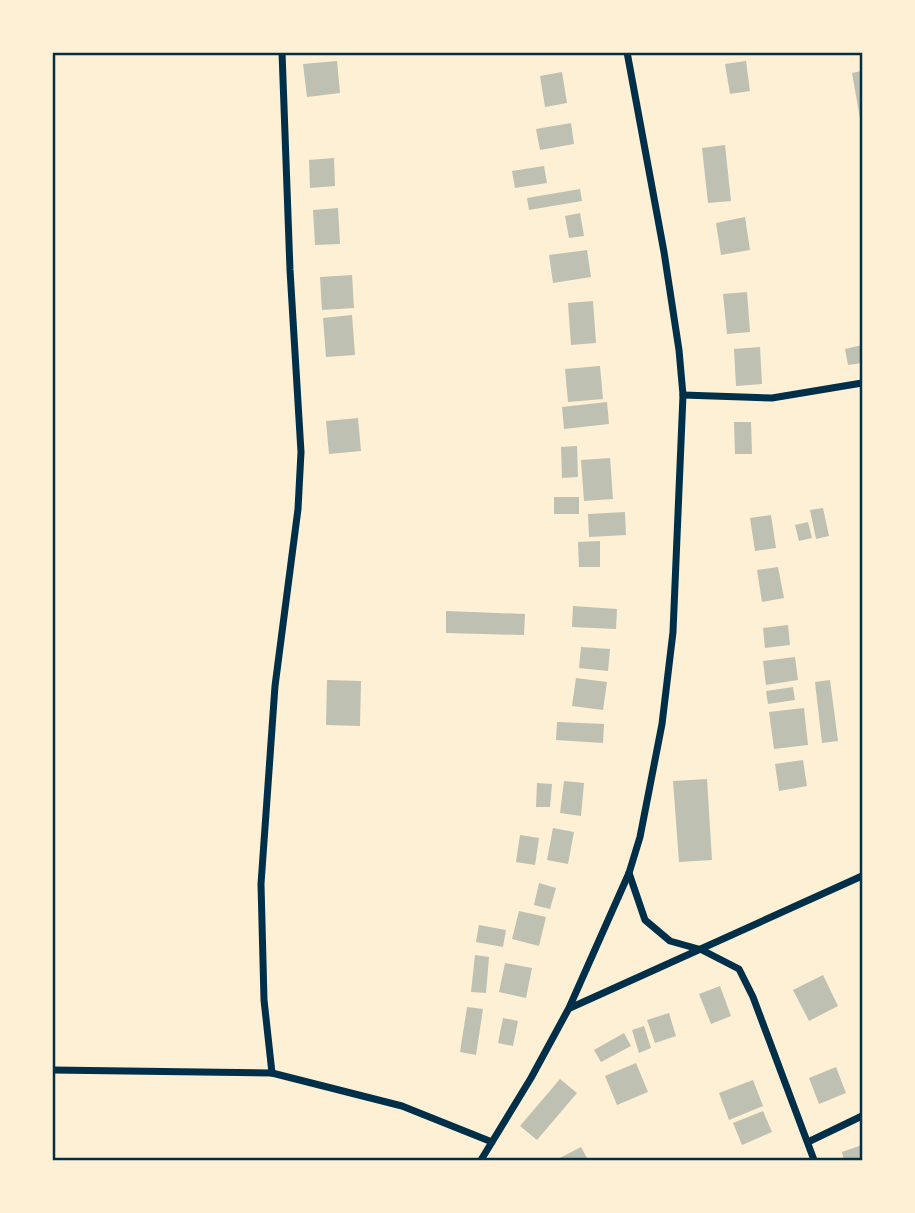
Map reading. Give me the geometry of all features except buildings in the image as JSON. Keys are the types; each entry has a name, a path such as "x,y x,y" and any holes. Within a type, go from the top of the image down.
{"street":[{"path":"272,1073 264,1000 261,884 275,686 298,509 302,452 290,270 282,52"},
{"path":"481,1160 569,1009 629,873 640,837 663,724 672,645 683,395 666,264 627,52"},
{"path":"683,395 772,398 863,383"},
{"path":"629,873 646,920 670,941 702,950 739,970 754,997 814,1160"},
{"path":"569,1009 863,876"},
{"path":"52,1070 272,1073 402,1106 492,1142"},
{"path":"808,1142 863,1116"}]}
